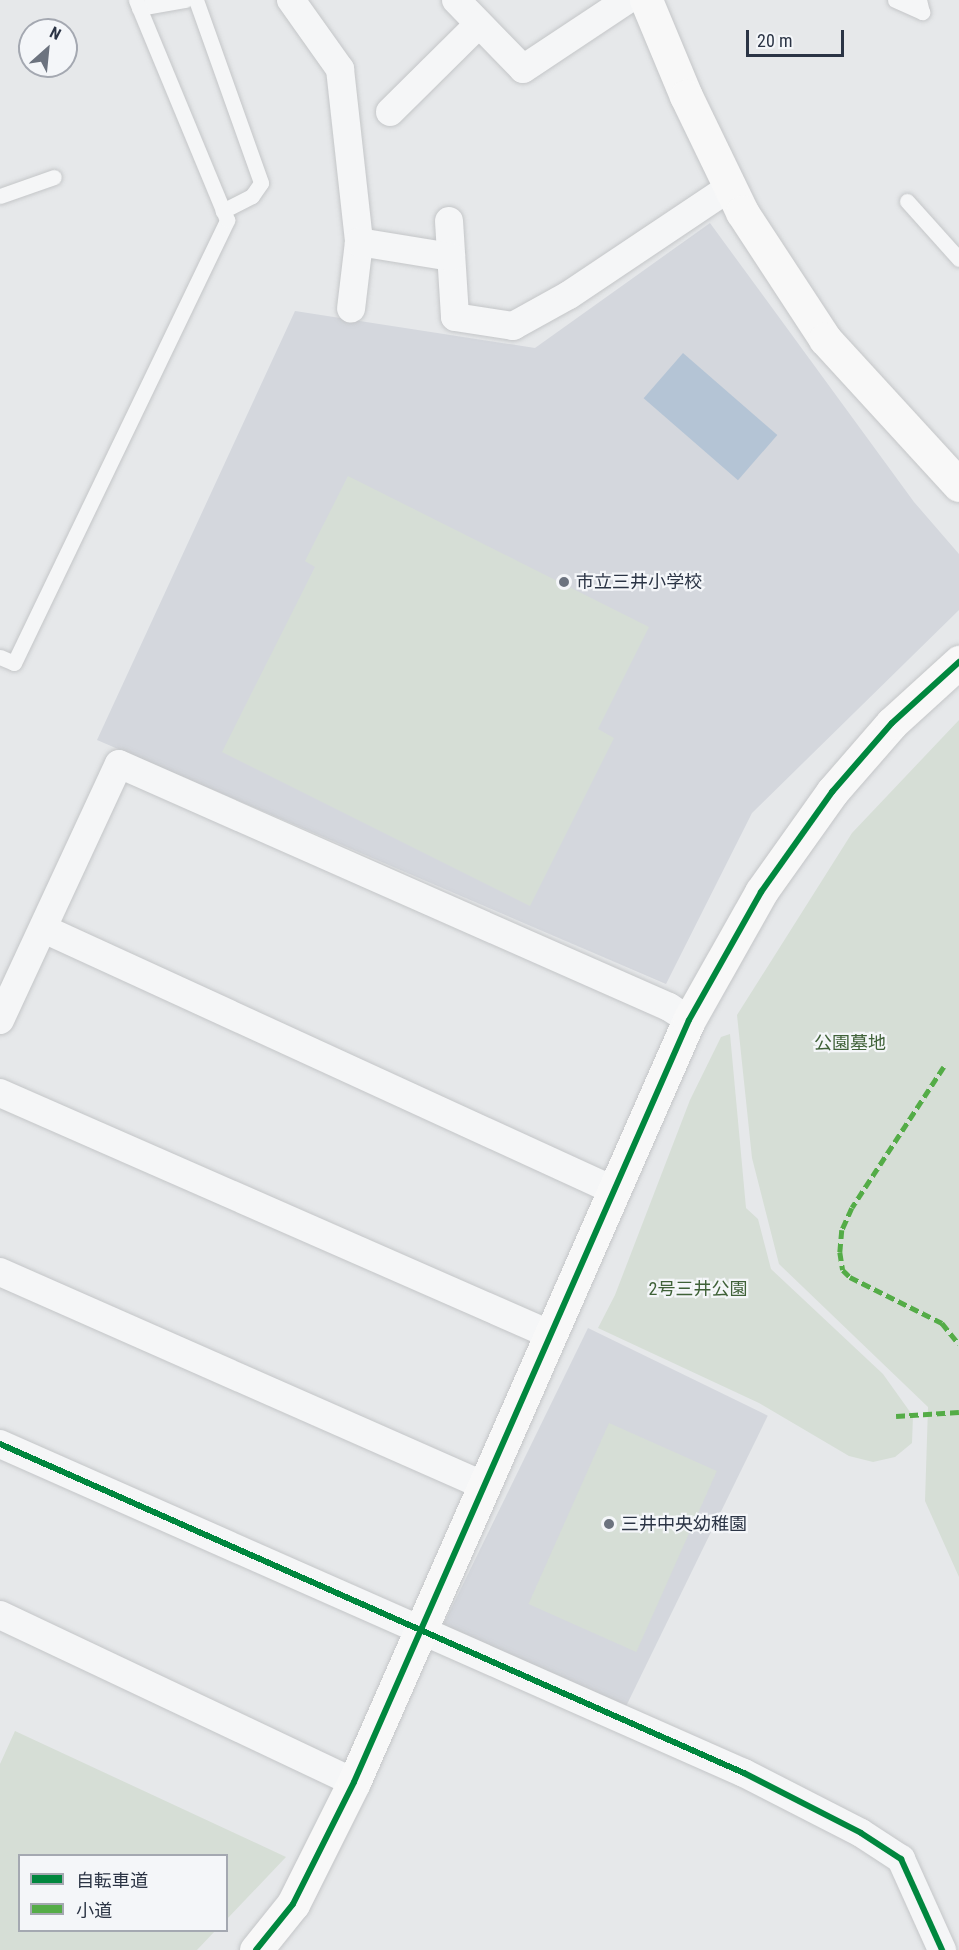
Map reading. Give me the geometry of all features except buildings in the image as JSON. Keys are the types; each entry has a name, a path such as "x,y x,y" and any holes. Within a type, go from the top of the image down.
{"street":[{"path":"291,0 340,69 359,242 351,309"},
{"path":"456,0 523,69 627,0"},
{"path":"646,0 729,188 825,339 959,485"},
{"path":"390,112 479,24"},
{"path":"449,221 455,316 513,327 569,296 729,188"},
{"path":"359,242 451,257"},
{"path":"256,1950 293,1904 354,1782 689,1020 761,892 832,792 892,723 959,662"},
{"path":"0,1020 119,764 669,1007 689,1020"},
{"path":"44,929 613,1190"},
{"path":"0,1092 549,1334"},
{"path":"0,1272 485,1486"},
{"path":"0,1444 744,1773 861,1833 901,1859 942,1950"},
{"path":"0,1615 354,1782"}],"lane":[{"path":"0,657 14,663 227,220 137,4 185,0"},
{"path":"196,0 261,183 252,196 223,211"},
{"path":"895,0 922,12 919,0"},
{"path":"0,196 54,177"},
{"path":"907,201 959,259"}],"shaded area":[{"name":"市立三井小学校","path":"710,223 914,502 959,554 959,610 752,813 666,984 97,740 295,311 535,348"},
{"name":"三井中央幼稚園","path":"588,1328 768,1416 622,1715 442,1627"}],"green space":[{"path":"348,476 649,627 598,729 614,738 530,906 222,752 315,567 305,561"},
{"name":"公園墓地","path":"959,720 959,1577 925,1501 928,1407 779,1264 752,1158 737,1015 852,833"},
{"name":"2号三井公園","path":"730,1034 746,1208 758,1219 771,1269 883,1374 913,1416 912,1443 895,1457 873,1462 849,1456 759,1403 598,1328 615,1295 690,1100 721,1037"},
{"path":"609,1423 717,1471 636,1652 528,1604"},
{"path":"15,1731 286,1857 228,1918 228,1854 18,1854 18,1932 214,1932 197,1950 0,1950 0,1764"}],"water":[{"path":"683,353 777,435 738,480 644,398"}],"marked path":[{"path":"944,1067 852,1208 842,1230 840,1252 843,1270 850,1277 942,1323 959,1344"},
{"path":"896,1416 959,1412"}],"cycle path":[{"path":"256,1950 293,1904 354,1782 689,1020 761,892 832,792 892,723 959,662"},
{"path":"0,1444 744,1773 861,1833 901,1859 942,1950"}],"place":[{"name":"市立三井小学校","path":"564,582"},
{"name":"三井中央幼稚園","path":"609,1524"}]}
